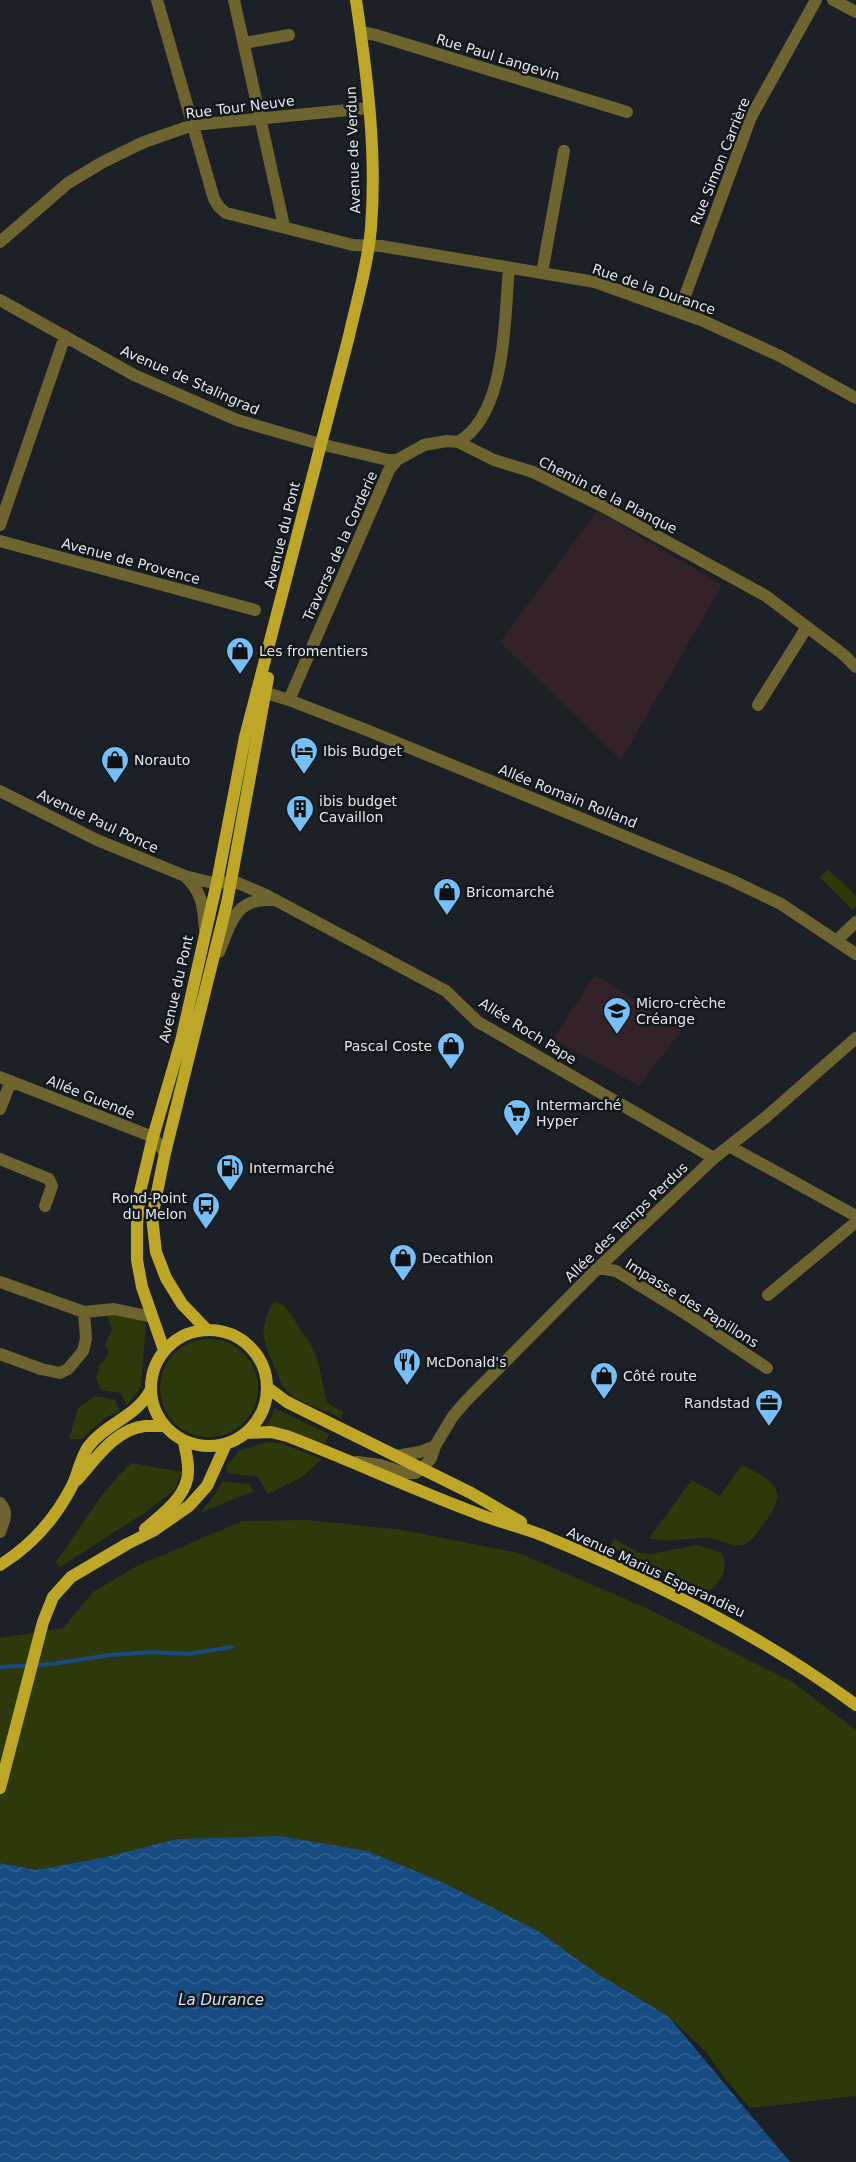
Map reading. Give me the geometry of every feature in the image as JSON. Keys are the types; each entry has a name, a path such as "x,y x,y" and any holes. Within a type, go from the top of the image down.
{"main road":[{"name":"Avenue de Verdun","path":"320,444 349,336 368,245 372,208 369,108 356,0"},
{"name":"Avenue du Pont","path":"164,1350 142,1287 139,1269 137,1224 148,1136 181,1042 217,882 235,788 261,691 320,444"},
{"name":"Avenue du Pont","path":"206,1329 173,1292 156,1252 152,1217 154,1198 213,966 232,882 261,691"},
{"path":"0,1565 34,1538 62,1503 73,1484 88,1448 111,1425 138,1409 144,1403 150,1391 155,1365 164,1350 183,1335 206,1329 232,1334 248,1344 262,1362 268,1388 262,1412 246,1433 226,1444 200,1446 184,1441 165,1426 155,1410 150,1391"},
{"name":"Avenue Marius Esperandieu","path":"268,1388 300,1410 456,1485 542,1535"},
{"path":"73,1484 100,1454 120,1436 144,1426 165,1426"},
{"name":"Avenue Marius Esperandieu","path":"246,1433 271,1432 287,1436 477,1514 542,1535 622,1570 733,1624 806,1669 856,1705"},
{"path":"127,1544 165,1511 183,1489 188,1468 184,1441"},
{"path":"0,1788 43,1622 53,1597 66,1582 127,1544 153,1531 173,1518 200,1496 207,1486 226,1444"}],"street":[{"path":"157,0 193,125"},
{"path":"234,0 284,226"},
{"name":"Rue Simon Carrière","path":"679,312 750,117 816,0"},
{"path":"833,0 856,12"},
{"name":"Rue Paul Langevin","path":"361,32 627,112"},
{"path":"244,43 288,35"},
{"name":"Rue Tour Neuve","path":"0,242 68,183 103,162 144,142 193,125 369,108"},
{"name":"Rue de la Durance","path":"193,125 214,199 226,213 284,226 353,245 368,245 595,282 701,320 780,356 856,398"},
{"path":"542,273 564,151"},
{"path":"458,442 467,438 476,427 494,392 499,374 509,268"},
{"name":"Avenue de Stalingrad","path":"0,300 134,374 237,420 320,444"},
{"path":"0,525 65,336"},
{"name":"Chemin de la Planque","path":"397,460 424,445 437,442 458,442 494,460 533,472 602,506 766,596 855,665"},
{"path":"320,444 388,460 397,460"},
{"name":"Traverse de la Corderie","path":"289,700 389,470 397,460"},
{"name":"Avenue de Provence","path":"0,540 255,610"},
{"path":"758,705 807,627"},
{"name":"Allée Romain Rolland","path":"261,691 387,738 731,880 781,904 856,954"},
{"name":"Avenue Paul Ponce","path":"0,791 96,840 185,876 217,882 232,882"},
{"path":"185,876 194,885 202,899 205,930"},
{"name":"Allée Roch Pape","path":"232,882 248,886 446,991 478,1022 714,1158"},
{"path":"213,966 234,916 239,910 259,899 275,900"},
{"path":"837,940 856,922"},
{"name":"Allée des Temps Perdus","path":"422,1469 453,1416 466,1401 598,1268 714,1158 766,1117 856,1038"},
{"path":"0,1109 6,1079"},
{"name":"Allée Guende","path":"6,1079 148,1136"},
{"path":"148,1136 165,1153"},
{"path":"729,1146 856,1216"},
{"path":"0,1159 49,1179 52,1186 46,1206"},
{"path":"768,1295 856,1222"},
{"name":"Impasse des Papillons","path":"598,1268 616,1271 686,1314 767,1368"},
{"path":"0,1282 84,1312 114,1309 152,1317"},
{"path":"0,1354 41,1369 60,1373 68,1369 83,1351 86,1339 84,1312"},
{"path":"396,1456 433,1452 432,1465 456,1485"},
{"path":"349,1461 380,1465 405,1473 422,1469"},
{"path":"0,1503 6,1511 6,1516 0,1532"}],"shaded area":[{"path":"597,511 722,585 621,760 500,642"},
{"name":"Micro-crèche Créange","path":"595,975 682,1030 639,1086 553,1039"}],"green space":[{"path":"828,870 846,885 856,897 856,907 853,910 819,877"},
{"path":"274,1301 285,1306 311,1345 318,1361 327,1403 344,1412 341,1418 297,1398 282,1385 267,1348 264,1334 266,1320"},
{"path":"107,1315 123,1315 138,1318 146,1325 141,1386 127,1405 120,1393 101,1390 96,1379 99,1365 105,1360 109,1352 105,1345 112,1329"},
{"path":"209,1339 228,1342 244,1353 255,1369 258,1388 255,1407 244,1423 228,1434 209,1437 190,1434 174,1423 163,1407 160,1388 163,1369 174,1353 190,1342"},
{"path":"95,1396 115,1400 120,1411 105,1418 82,1439 69,1439 78,1408"},
{"path":"274,1408 329,1434 324,1445 265,1426 272,1416"},
{"path":"268,1442 280,1443 322,1459 302,1477 268,1494 258,1477 227,1473 226,1466 240,1450"},
{"path":"132,1463 182,1472 175,1489 149,1510 60,1567 56,1562 82,1524 102,1496"},
{"path":"742,1465 771,1483 776,1489 777,1496 776,1505 771,1514 749,1542 739,1546 709,1538 657,1540 649,1538 692,1480 720,1496"},
{"path":"223,1481 249,1484 254,1491 200,1513 211,1500"},
{"path":"308,1520 403,1530 519,1553 646,1608 791,1681 856,1730 856,2096 750,2108 725,2079 706,2052 668,2016 596,1973 540,1932 106,1857 36,1870 0,1863 0,1638 63,1628 93,1592 135,1567 242,1521"},
{"path":"614,1539 640,1553 651,1554 697,1545 722,1553 725,1565 724,1571 707,1594 610,1547"}],"water":[{"name":"La Durance","path":"279,1836 367,1851 444,1883 540,1932 596,1973 668,2016 790,2162 0,2162 0,1863 36,1870 106,1857 177,1839"}],"waterway":[{"path":"0,1667 52,1664 110,1655 152,1652 188,1654 232,1647"}],"place":[{"name":"Les fromentiers","path":"240,675"},
{"name":"Ibis Budget","path":"304,775"},
{"name":"Norauto","path":"115,784"},
{"name":"ibis budget Cavaillon","path":"300,833"},
{"name":"Bricomarché","path":"447,916"},
{"name":"Micro-crèche Créange","path":"617,1035"},
{"name":"Pascal Coste","path":"451,1070"},
{"name":"Intermarché Hyper","path":"517,1137"},
{"name":"Intermarché","path":"230,1192"},
{"name":"Rond-Point du Melon","path":"206,1230"},
{"name":"Decathlon","path":"403,1282"},
{"name":"McDonald's","path":"407,1386"},
{"name":"Côté route","path":"604,1400"},
{"name":"Randstad","path":"769,1427"}]}
